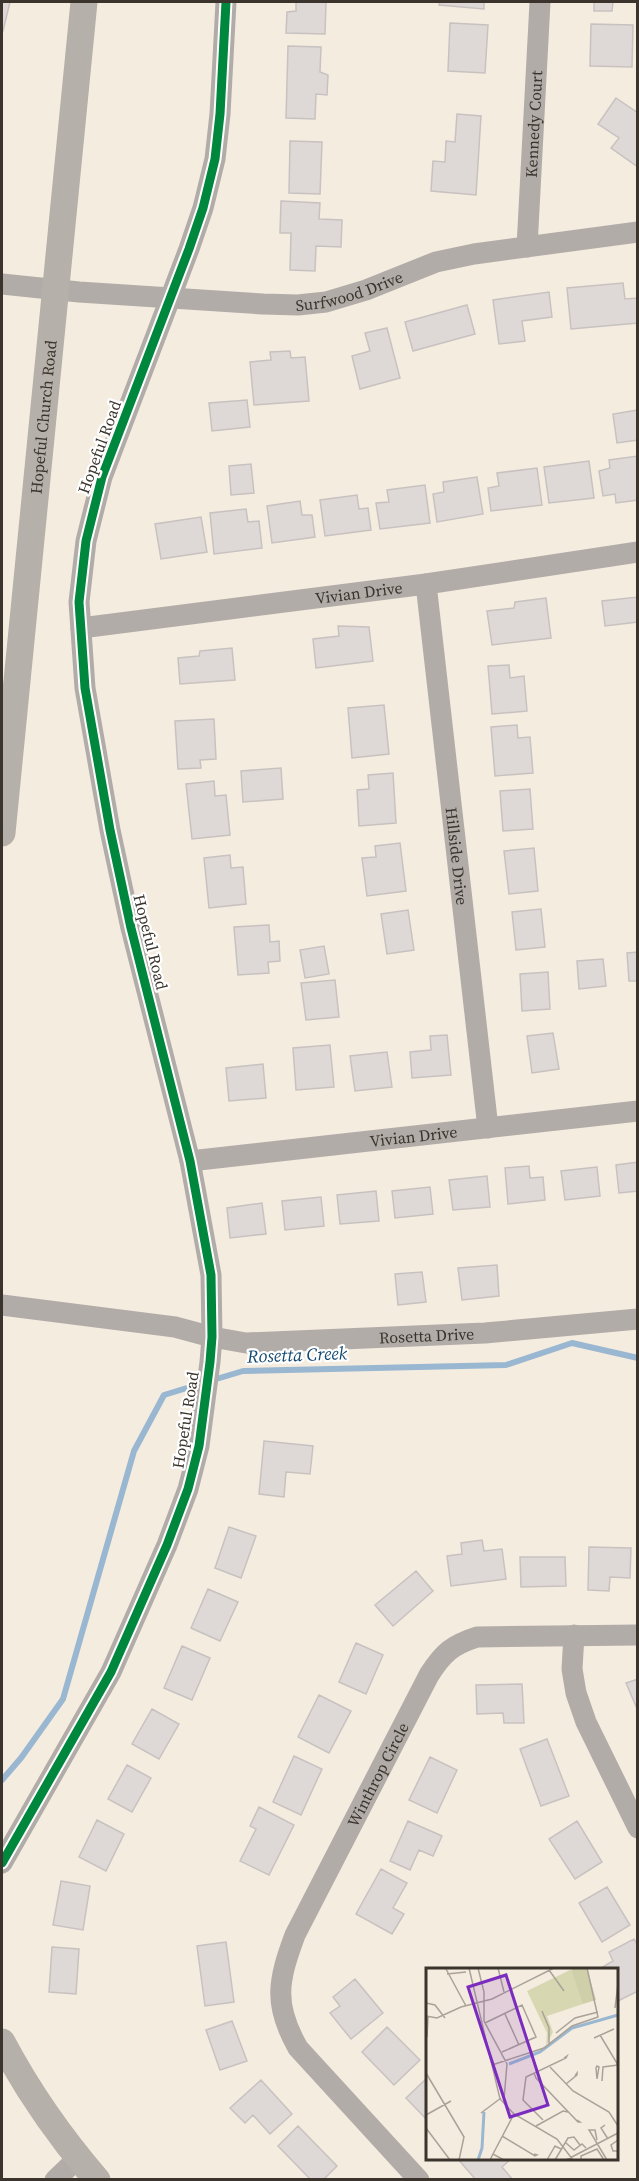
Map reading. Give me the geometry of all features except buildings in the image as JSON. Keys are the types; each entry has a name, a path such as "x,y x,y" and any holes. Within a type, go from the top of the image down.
{"main road":[{"name":"Hopeful Church Road","path":"2,833 84,2"},
{"path":"2,2042 34,2098 97,2180"}],"street":[{"name":"Hopeful Road","path":"2,1863 111,1672 168,1545 188,1489 199,1446 210,1362 211,1275 190,1161 131,928 110,830 85,688 79,602 81,572 102,477 200,218 215,159 220,114 226,2"},
{"name":"Kennedy Court","path":"526,247 540,2"},
{"name":"Surfwood Drive","path":"2,284 56,290 298,305 326,302 366,290 436,262 474,254 638,232"},
{"name":"Vivian Drive","path":"81,628 426,584 638,552"},
{"name":"Hillside Drive","path":"426,584 488,1128"},
{"name":"Vivian Drive","path":"190,1161 638,1111"},
{"name":"Rosetta Drive","path":"2,1305 175,1327 246,1343 484,1332 638,1319"},
{"path":"574,1635 572,1670 576,1693 586,1722 638,1828"},
{"name":"Winthrop Circle","path":"419,2180 298,2048 287,2028 280,1986 285,1962 295,1935 440,1657 457,1643 477,1637 638,1635"},
{"path":"2,1834 26,1820"},
{"path":"55,2180 78,2158"}],"waterway":[{"name":"Rosetta Creek","path":"213,1380 243,1371 506,1365 572,1343 638,1358"},
{"name":"Rosetta Creek","path":"2,1780 21,1758 63,1699 134,1451 164,1395 203,1383"}],"cycle path":[{"path":"2,1863 111,1672 167,1545 188,1489 199,1446 210,1362 211,1275 190,1161 131,928 110,830 85,688 79,602 86,541 102,477 203,208 215,159 220,114 226,2"}]}
